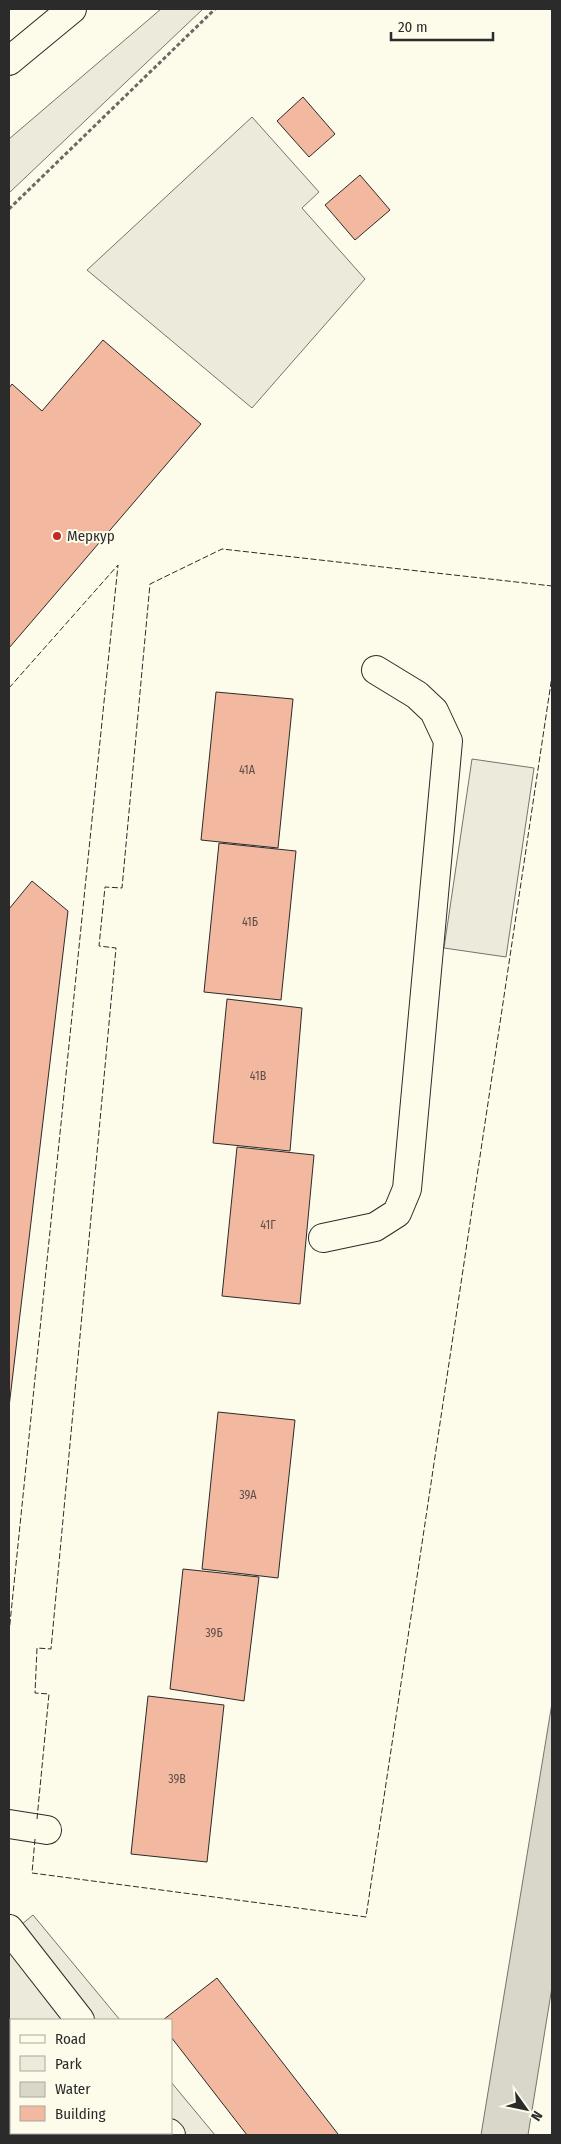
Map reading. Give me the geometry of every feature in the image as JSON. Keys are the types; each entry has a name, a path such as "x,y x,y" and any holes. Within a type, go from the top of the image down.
{"main road":[{"path":"9,61 72,9"},
{"path":"323,1238 375,1228 397,1213 407,1189 408,1179 448,741 434,711 417,695 376,670"},
{"path":"9,1824 47,1830"},
{"path":"9,1929 79,2019"}],"path":[{"path":"9,208 215,9"}],"green space":[{"path":"161,9 203,9 9,193 9,139"},
{"path":"472,759 534,768 506,957 444,948"}],"shaded area":[{"path":"252,117 319,192 302,208 365,279 252,408 87,270"},
{"path":"33,1915 119,2019 10,2019 10,2078 9,2076 9,1935"},
{"path":"172,2083 215,2135 58,2135 172,2134"}],"water":[{"path":"552,1703 552,1987 528,2135 481,2135"}],"building":[{"path":"303,97 335,134 309,157 277,121"},
{"path":"360,175 390,210 355,240 325,205"},
{"name":"Меркур","path":"103,340 201,424 9,648 9,388 12,384 42,411"},
{"path":"216,692 293,699 278,848 201,840"},
{"path":"219,843 296,851 281,1000 204,992"},
{"path":"32,881 68,911 9,1407 9,909"},
{"path":"227,999 302,1008 290,1151 213,1143"},
{"path":"237,1147 314,1155 300,1304 222,1296"},
{"path":"218,1412 295,1420 278,1578 202,1569"},
{"path":"183,1569 259,1577 244,1701 170,1689"},
{"path":"148,1696 224,1705 207,1862 131,1854"},
{"path":"217,1978 338,2134 247,2135 172,2038 172,2019 164,2019"}],"fence":[{"path":"37,1819 49,1694 35,1693 37,1648 51,1649 116,948 99,946 105,887 122,888 150,584 222,549 552,586"},
{"path":"9,688 118,565 9,1633"},
{"path":"35,1839 32,1873 366,1917 552,676"}],"place":[{"name":"Меркур","path":"57,536"}]}
